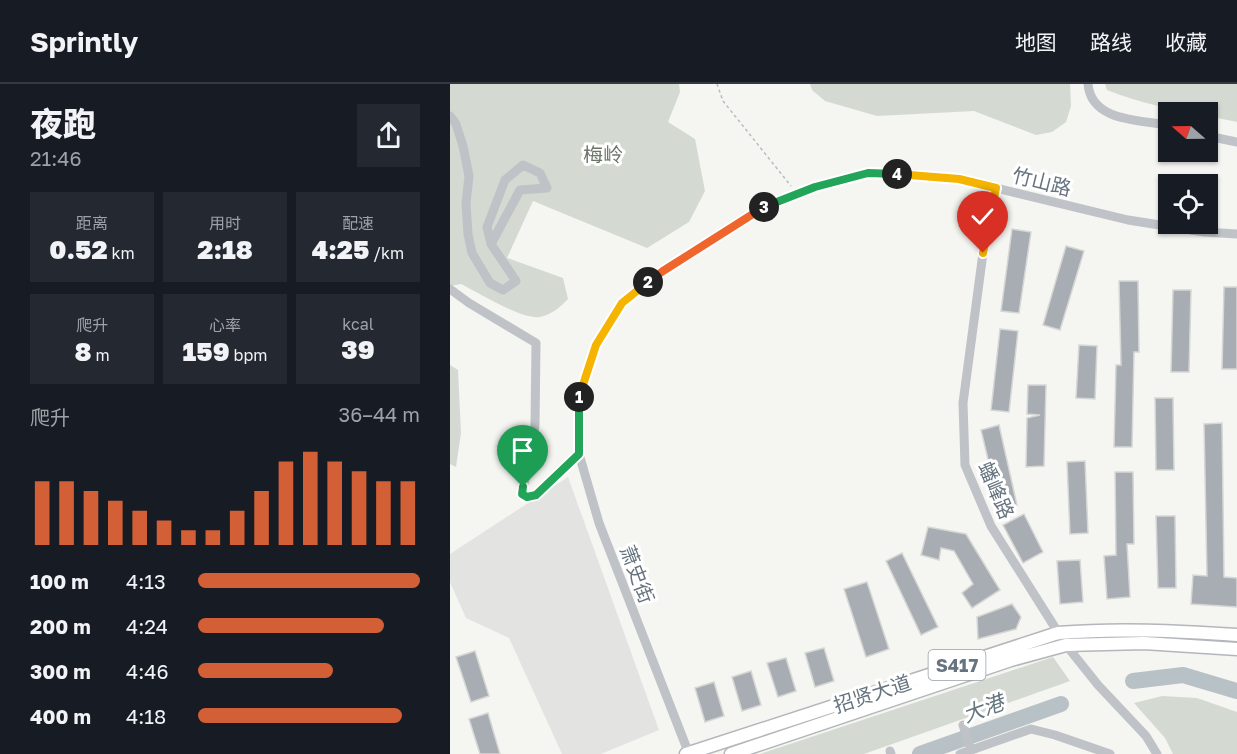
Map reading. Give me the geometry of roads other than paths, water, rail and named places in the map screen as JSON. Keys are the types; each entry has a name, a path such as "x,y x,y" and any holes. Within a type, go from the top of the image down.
{"main road":[{"name":"招贤大道","path":"688,754 1058,633 1143,629 1237,635"},
{"name":"招贤大道","path":"731,754 1011,660 1066,645 1144,643 1237,649"}],"street":[{"path":"1088,84 1098,106 1108,113 1124,119 1158,124"},
{"path":"450,116 456,124 463,147 468,176 466,203 472,253 490,283 503,290 516,281 491,244 487,227 505,180 523,165 540,173 547,188 520,190 491,244"},
{"path":"1218,138 1237,142"},
{"name":"竹山路","path":"578,401 596,345 622,303 663,271 766,206 815,187 868,173 914,174 959,179 1128,220 1204,232 1237,234"},
{"name":"蟠峰路","path":"996,188 983,253 963,403 965,465 991,526 1058,633 1098,685 1146,736 1157,754"},
{"path":"450,289 536,343 535,425 530,462 522,494 527,497 536,495 579,454"},
{"name":"萧史街","path":"578,401 579,454 599,523 688,754"},
{"path":"963,724 971,750"},
{"path":"960,754 1031,729 1110,754"}],"waterway":[{"name":"大港","path":"1133,681 1183,675 1237,691"},
{"name":"大港","path":"920,754 1061,704"}],"park label":[{"name":"梅岭","path":"603,154"}]}
